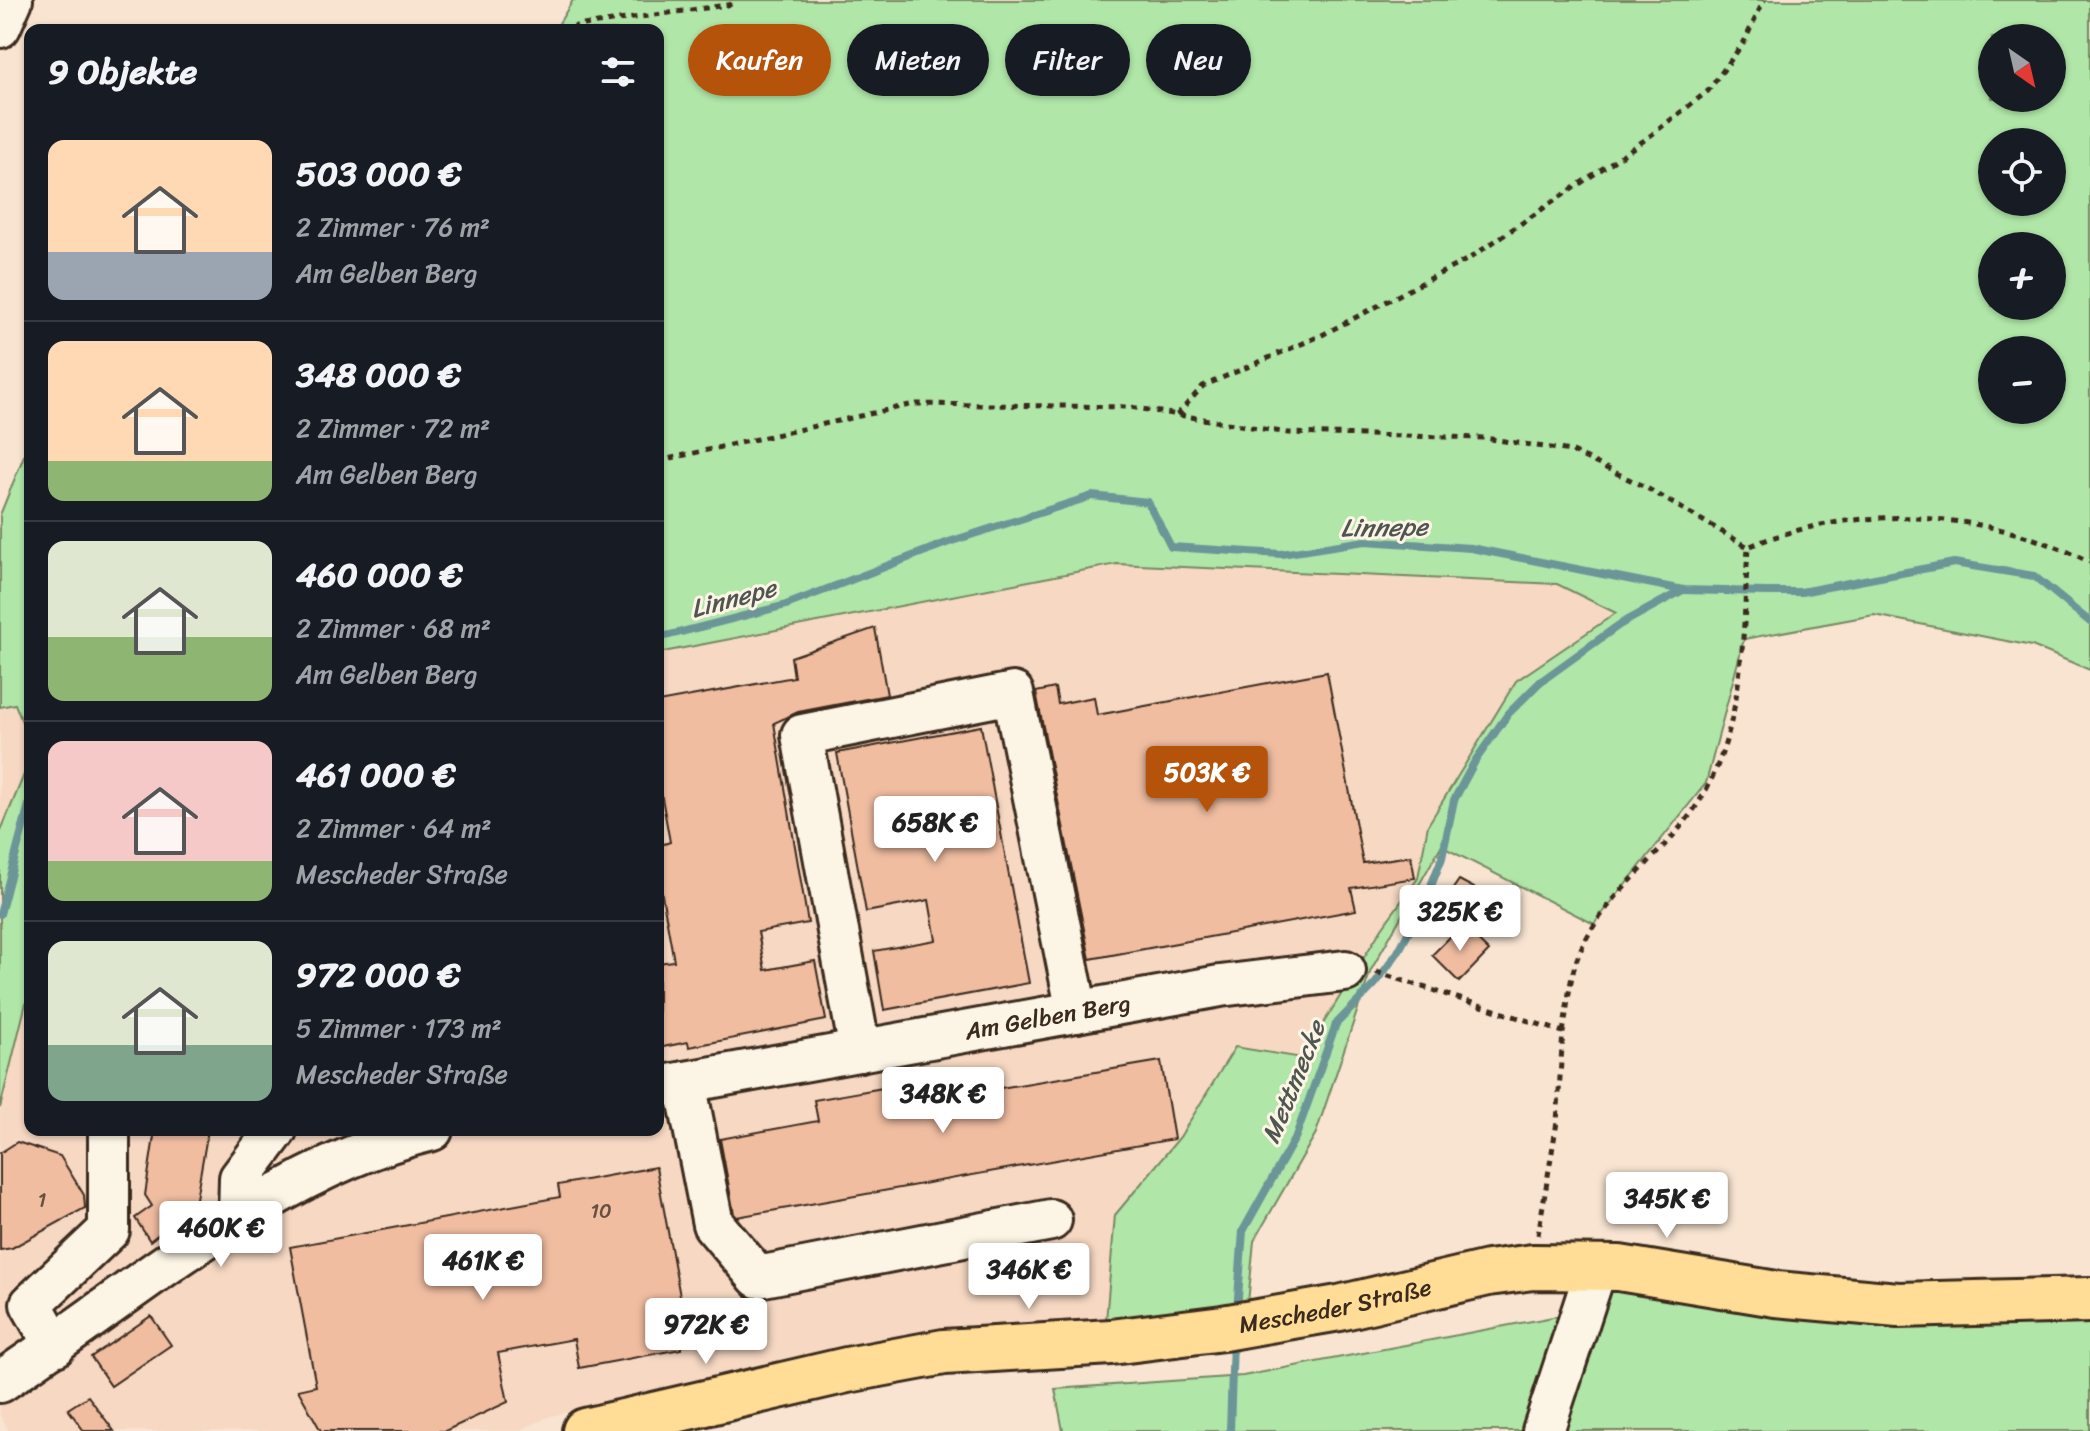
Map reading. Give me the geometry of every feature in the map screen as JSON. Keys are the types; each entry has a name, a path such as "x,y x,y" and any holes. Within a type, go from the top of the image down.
{"main road":[{"name":"Mescheder Straße","path":"585,1431 832,1373 944,1352 1111,1342 1237,1326 1339,1308 1488,1273 1533,1267 1597,1266 1855,1303 1898,1305 2090,1300"}],"street":[{"path":"0,27 12,0"},
{"path":"860,1051 802,735 1013,693 1077,1012"},
{"name":"Am Gelben Berg","path":"672,1084 1220,986 1358,971"},
{"path":"672,1084 713,1224 758,1277 1051,1220"},
{"path":"55,1346 31,1304 109,1230 109,1136"},
{"path":"239,1218 240,1178 272,1136"},
{"path":"0,1382 239,1218 353,1155 413,1136"},
{"path":"1543,1431 1597,1266"}],"path":[{"path":"1177,415 1203,386 1320,336 1470,258 1646,139 1708,91 1729,66 1764,0"},
{"path":"590,24 734,4"},
{"path":"664,460 914,404 1130,407 1288,433 1484,438 1571,451 1645,487 1748,547"},
{"path":"1748,547 1780,534 1868,517 1979,524 2051,542 2090,562"},
{"path":"1533,1267 1557,1122 1563,1032 1577,957 1594,924 1701,799 1719,763 1728,736 1745,604 1748,547"},
{"path":"1358,971 1413,982 1471,1004 1563,1032"}],"shaded area":[{"path":"1117,564 1557,584 1617,613 1516,682 1428,825 1418,878 1382,928 1302,1059 1235,1048 1180,1137 1115,1215 1106,1321 924,1331 550,1416 519,1431 9,1431 0,1415 0,1108 24,1011 24,1136 664,1136 664,652"},
{"path":"15,703 24,726 24,775 0,833 0,707"}],"green space":[{"path":"573,0 2090,0 2090,670 2032,646 1874,615 1744,639 1706,783 1594,924 1441,846 1371,970 1316,1133 1254,1241 1248,1303 1106,1321 1115,1215 1180,1137 1235,1047 1302,1058 1382,928 1418,878 1428,825 1516,681 1616,613 1557,584 1117,564 664,652 664,24 559,24"},
{"path":"24,456 24,727 15,704 0,707 0,515"},
{"path":"24,775 24,1011 0,1108 0,833"},
{"path":"1613,1280 2090,1317 2090,1431 1566,1431"},
{"path":"1563,1315 1524,1431 1063,1431 1055,1389 1243,1376"}],"building":[{"path":"875,628 887,695 798,712 774,723 808,923 758,932 765,970 815,961 826,1020 689,1047 688,1042 664,1047 664,962 674,961 664,906 664,844 670,842 664,809 664,701 794,677 791,657"},
{"path":"1327,672 1363,863 1411,856 1415,878 1351,888 1356,910 1090,959 1036,692 1055,688 1058,704 1094,697 1097,715"},
{"path":"981,726 1029,983 884,1010 874,951 936,940 929,900 866,912 837,753"},
{"path":"1459,880 1478,890 1464,910 1446,899"},
{"path":"1462,925 1489,951 1459,982 1432,955"},
{"path":"1161,1061 1174,1139 737,1217 734,1214 720,1139 818,1121 814,1100 980,1071 983,1091"},
{"path":"154,1136 207,1136 194,1210 179,1221 183,1226 164,1239 160,1233 150,1241 135,1218 152,1206 145,1195"},
{"path":"17,1142 60,1156 84,1195 85,1208 12,1248 0,1250 0,1153"},
{"path":"656,1167 682,1307 681,1349 579,1368 574,1339 498,1353 508,1402 445,1431 321,1431 298,1390 316,1386 290,1247 560,1197 558,1185"},
{"path":"151,1316 171,1345 111,1386 91,1357"},
{"path":"88,1396 114,1431 84,1431 68,1409"}],"waterway":[{"name":"Linnepe","path":"664,636 786,605 949,542 1092,496 1148,502 1171,547 1281,554 1365,541 1471,548 1683,590 1801,592 1954,563 2034,576 2090,622"},
{"name":"Mettmecke","path":"1237,1311 1243,1231 1296,1136 1336,1024 1375,984 1398,952 1423,906 1442,858 1454,800 1475,761 1508,714 1540,682 1619,625 1683,590"},
{"name":"Linnepe","path":"0,914 24,824"},
{"name":"Mettmecke","path":"1230,1431 1233,1340"}]}
